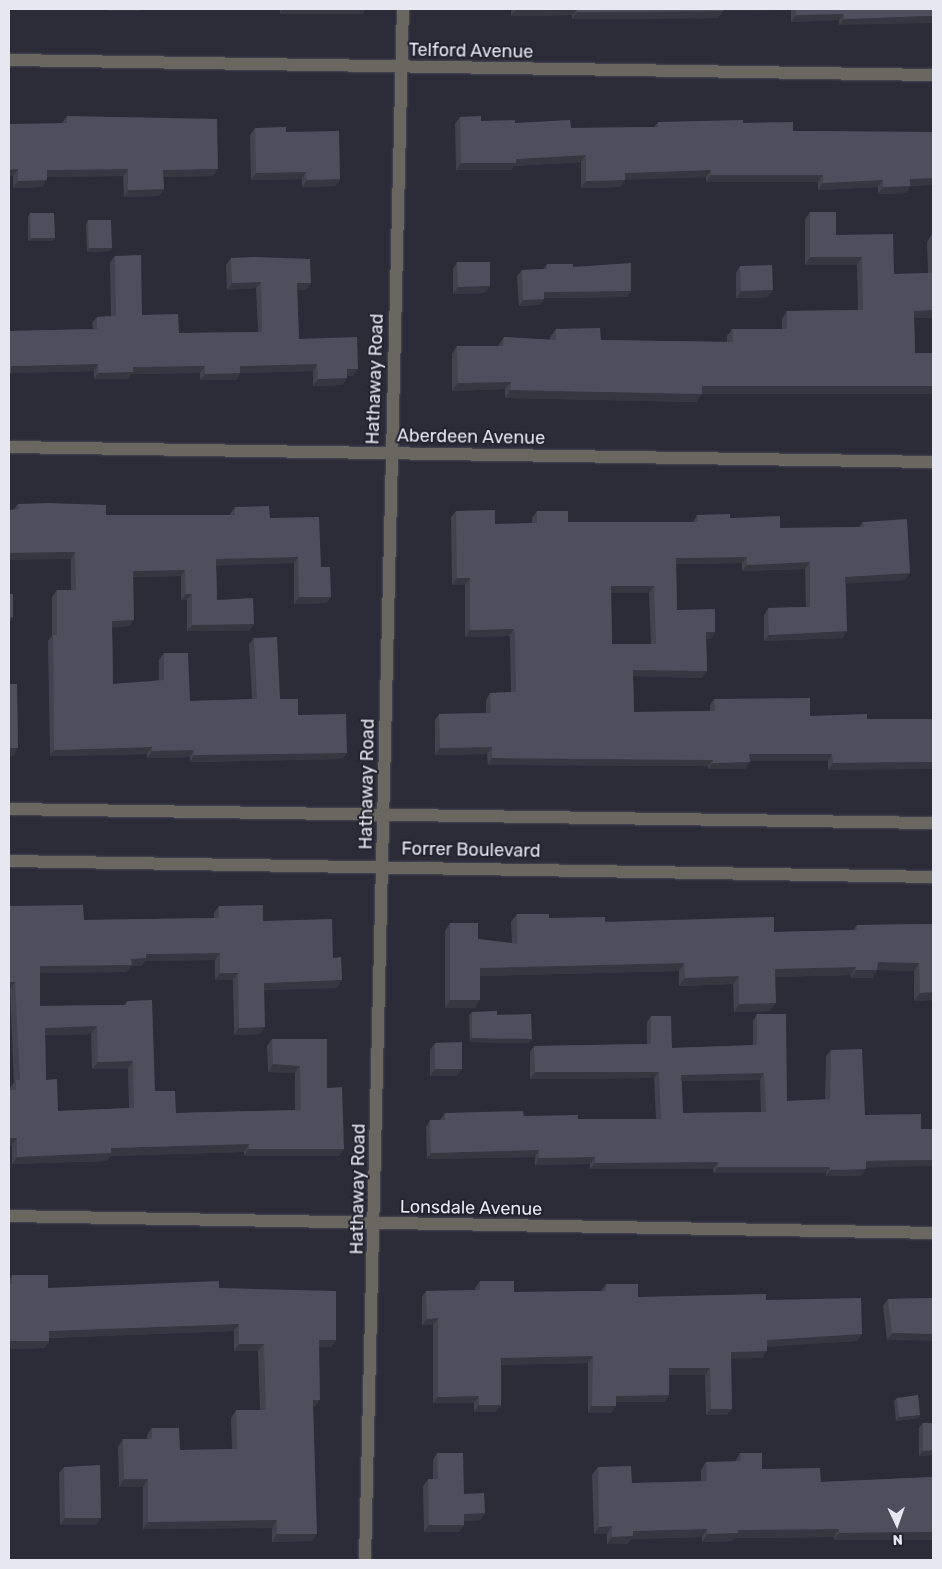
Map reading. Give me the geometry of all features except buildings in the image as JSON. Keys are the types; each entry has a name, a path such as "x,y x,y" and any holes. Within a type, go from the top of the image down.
{"street":[{"name":"Hathaway Road","path":"365,1560 375,1224 402,9"},
{"name":"Telford Avenue","path":"9,60 933,76"},
{"name":"Aberdeen Avenue","path":"9,447 933,462"},
{"name":"Forrer Boulevard","path":"9,809 933,823"},
{"name":"Forrer Boulevard","path":"9,861 383,865 933,877"},
{"name":"Lonsdale Avenue","path":"9,1216 933,1233"}]}
